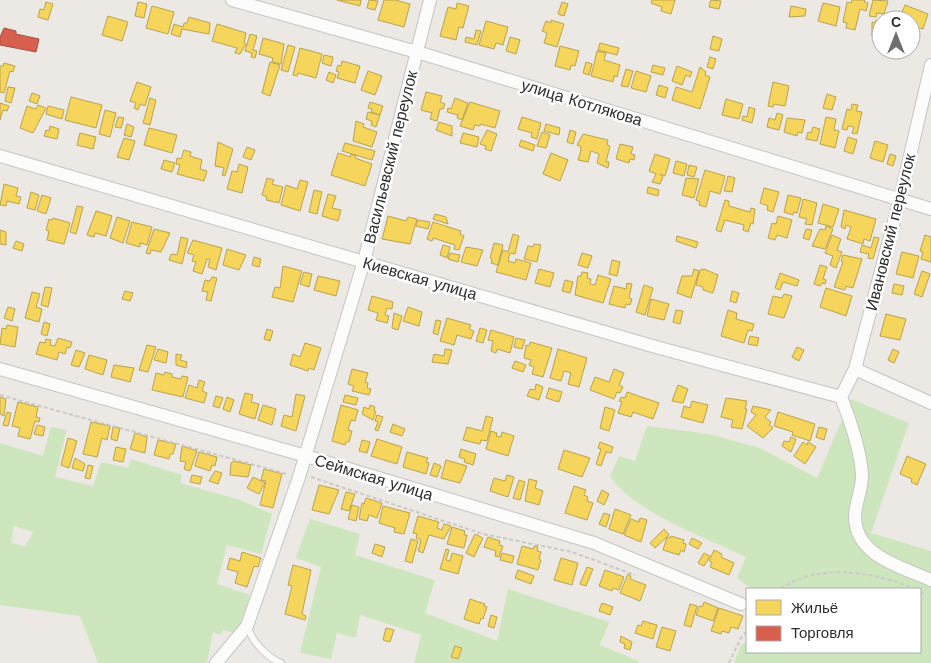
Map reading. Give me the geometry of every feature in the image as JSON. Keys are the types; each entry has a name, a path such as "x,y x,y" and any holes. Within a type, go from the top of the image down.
{"street":[{"name":"улица Котлякова","path":"232,0 417,52 931,209"},
{"name":"Васильевский переулок","path":"247,626 306,456 364,261 430,0"},
{"name":"Ивановский переулок","path":"841,397 855,369 900,199 931,65"},
{"name":"Киевская улица","path":"0,156 656,347 841,397"},
{"name":"Сеймская улица","path":"0,369 306,456 594,543 741,604"},
{"path":"855,369 931,403"},
{"path":"841,397 852,424 862,476 855,515 857,530 866,545 889,564 931,580"},
{"path":"216,663 247,626"}],"lane":[{"path":"247,626 250,636 259,647 281,663"}],"path":[{"path":"0,395 299,477 304,475 483,534 572,552 643,577"},
{"path":"783,588 800,577 836,572 852,572 911,588"},
{"path":"729,663 741,638 746,632"}],"green space":[{"path":"851,399 909,423 871,533 931,551 931,663 734,663 741,645 746,642 746,653 921,653 921,588 751,588 737,578 746,557 692,533 653,512 620,489 610,476 619,456 635,461 647,426 709,434 760,448 817,478"},
{"path":"51,427 67,430 55,477 93,486 101,462 128,468 131,459 182,475 180,483 240,500 272,514 261,554 227,545 217,584 250,595 238,634 223,630 221,635 213,632 207,663 98,663 80,616 0,605 0,443 43,456","holes":["14,526 33,532 25,547 11,542"]},
{"path":"310,519 360,534 355,555 435,580 425,613 497,641 508,589 609,622 600,645 639,661 638,663 414,663 421,635 360,615 356,638 337,633 331,659 300,653 321,567 296,558"}],"building: Жильё":[{"path":"337,0 361,0 360,6"},
{"path":"369,0 378,1 375,10 367,8"},
{"path":"384,0 395,0 410,4 404,27 378,20"},
{"path":"652,0 675,0 671,14 661,11 662,7 651,3"},
{"path":"711,0 721,1 719,9 709,7"},
{"path":"852,0 865,0 864,2 868,3 866,11 860,9 855,30 846,28 847,23 843,22 847,2 851,3"},
{"path":"873,0 888,1 885,10 871,10 871,16 869,16"},
{"path":"46,2 53,4 48,20 38,17 40,9 44,10"},
{"path":"138,2 147,4 144,18 135,16"},
{"path":"562,2 568,4 564,16 558,14"},
{"path":"457,3 469,6 463,28 459,27 456,40 440,36 448,7 456,9"},
{"path":"823,3 840,7 836,26 818,21"},
{"path":"905,5 918,10 903,10"},
{"path":"152,6 174,12 168,34 146,28"},
{"path":"791,6 806,9 805,16 789,17"},
{"path":"921,11 928,14 923,29 921,28"},
{"path":"108,16 128,22 122,41 102,35"},
{"path":"189,17 210,23 209,34 182,29 180,37 171,34 174,24 183,27"},
{"path":"551,20 564,24 557,47 544,43 547,33 542,31 546,21 551,23"},
{"path":"486,21 508,27 503,45 496,43 494,49 479,45"},
{"path":"217,24 246,33 244,43 246,44 240,54 235,53 237,48 212,41"},
{"path":"476,30 481,31 477,45 465,42 466,37 474,39"},
{"path":"250,34 257,36 253,50 257,51 255,58 251,57 252,53 245,51"},
{"path":"713,36 722,39 719,51 710,49"},
{"path":"510,37 520,40 516,54 506,51"},
{"path":"263,38 284,44 281,64 272,62 273,58 259,54"},
{"path":"600,43 619,48 617,55 598,50"},
{"path":"288,45 295,47 288,72 281,70"},
{"path":"560,46 579,51 575,66 571,65 570,70 555,66"},
{"path":"300,48 322,54 316,78 298,73 297,76 293,75"},
{"path":"597,51 606,53 604,60 620,65 617,77 614,76 613,82 591,76"},
{"path":"324,55 333,57 331,66 322,63"},
{"path":"710,57 716,59 713,69 707,67"},
{"path":"342,61 360,66 355,83 337,78 339,72 336,71 338,65 341,66"},
{"path":"270,62 280,65 270,96 262,93"},
{"path":"586,62 592,64 589,75 583,73"},
{"path":"4,63 15,66 13,72 10,71 4,93 0,92 0,66 3,66"},
{"path":"653,65 665,68 663,75 651,72"},
{"path":"677,66 692,72 690,77 686,75 682,85 672,81"},
{"path":"700,67 706,72 705,75 710,77 700,109 672,100 676,87 692,92"},
{"path":"626,69 633,71 628,87 621,86"},
{"path":"368,71 382,76 375,95 361,90"},
{"path":"636,71 651,76 646,92 631,88"},
{"path":"329,72 336,75 333,83 326,80"},
{"path":"137,82 151,87 145,106 140,104 138,110 134,108 136,103 130,101"},
{"path":"773,82 789,86 785,106 774,104 773,107 768,106"},
{"path":"659,85 668,88 665,98 656,95"},
{"path":"8,87 15,88 11,103 5,101"},
{"path":"426,92 442,96 440,102 445,104 443,109 440,109 437,121 430,119 432,113 421,110"},
{"path":"32,93 40,96 37,104 29,101"},
{"path":"827,94 836,97 832,110 823,108"},
{"path":"71,97 102,105 96,128 65,120"},
{"path":"150,98 156,100 150,125 143,123"},
{"path":"455,98 468,103 462,120 457,118 458,115 447,112 448,108 451,109"},
{"path":"726,99 743,104 739,119 722,115"},
{"path":"370,102 383,106 380,115 371,112 372,109 368,108"},
{"path":"470,102 500,111 495,128 481,124 480,126 475,125 473,130 460,126"},
{"path":"0,103 9,106 7,111 3,110 0,120"},
{"path":"852,104 858,105 856,111 862,112 857,134 852,133 854,127 848,126 847,130 842,129 847,109 851,110"},
{"path":"38,105 46,108 33,133 20,128 27,106 36,109"},
{"path":"48,106 64,110 62,119 46,114"},
{"path":"749,107 755,109 752,123 742,120 743,116 747,117"},
{"path":"105,110 116,113 110,137 99,134"},
{"path":"368,112 380,115 376,127 371,125 372,121 366,119"},
{"path":"777,113 783,115 779,130 767,127 769,118 775,120"},
{"path":"118,117 124,118 121,128 115,127"},
{"path":"522,117 541,123 537,139 531,137 532,133 518,129"},
{"path":"826,117 836,119 834,130 839,131 835,148 820,144"},
{"path":"787,118 805,120 802,133 798,132 797,136 784,132"},
{"path":"356,121 364,124 363,127 377,132 372,147 353,141"},
{"path":"439,122 452,126 452,136 436,130"},
{"path":"127,124 134,127 131,137 124,135"},
{"path":"546,124 560,128 559,135 544,131"},
{"path":"50,126 59,129 57,139 44,136 46,130 49,131"},
{"path":"813,127 820,129 817,141 806,139 808,132 811,133"},
{"path":"149,128 177,135 172,153 144,145"},
{"path":"487,130 497,134 491,151 485,149 486,146 480,144"},
{"path":"570,130 576,132 573,144 567,142"},
{"path":"542,132 550,135 546,148 537,146"},
{"path":"80,133 96,137 93,149 77,145"},
{"path":"463,133 479,137 477,147 460,143"},
{"path":"583,134 608,140 607,145 610,146 606,162 609,162 608,168 597,163 599,154 591,151 588,162 578,160 581,150 580,146 577,145"},
{"path":"848,137 857,140 853,154 844,151"},
{"path":"124,138 135,141 129,160 117,157"},
{"path":"521,140 535,145 533,151 519,146"},
{"path":"875,141 888,145 883,162 870,158"},
{"path":"218,142 233,149 225,176 222,175 224,168 215,166"},
{"path":"345,143 375,151 372,160 342,151"},
{"path":"620,144 633,147 631,154 635,155 634,160 630,159 629,163 616,159"},
{"path":"247,147 255,150 251,160 243,157"},
{"path":"184,150 191,152 190,156 202,160 200,169 207,171 204,181 177,174 180,165 176,164 177,158 181,159"},
{"path":"338,153 350,157 351,154 356,156 355,158 372,164 365,186 331,175"},
{"path":"551,153 568,160 560,181 543,174"},
{"path":"655,154 670,159 665,176 660,174 663,177 660,184 652,182 656,174 649,171"},
{"path":"890,154 896,156 893,166 887,164"},
{"path":"164,160 175,163 172,172 161,169"},
{"path":"676,161 687,164 684,176 673,173"},
{"path":"239,164 248,167 242,193 227,189 232,171 237,172"},
{"path":"689,165 697,167 694,177 687,175"},
{"path":"705,170 725,176 720,194 710,191 706,207 699,205 700,202 696,200"},
{"path":"728,176 735,178 732,192 724,191"},
{"path":"267,178 274,180 272,184 283,187 279,203 266,200 267,197 262,195"},
{"path":"686,178 699,179 694,198 682,195"},
{"path":"300,180 308,182 300,211 281,205 286,185 297,189"},
{"path":"4,184 18,188 16,196 21,197 19,204 7,201 6,206 0,205"},
{"path":"648,187 659,190 658,196 647,193"},
{"path":"764,188 779,192 773,212 767,210 768,206 760,203"},
{"path":"314,190 322,192 317,214 309,212"},
{"path":"31,192 39,195 35,210 27,208"},
{"path":"328,194 336,196 332,208 341,210 338,221 322,216"},
{"path":"42,195 51,198 46,214 37,211"},
{"path":"788,195 801,198 797,213 794,212 793,215 784,212"},
{"path":"803,199 817,203 812,225 805,224 807,219 799,217"},
{"path":"725,200 729,201 729,206 750,212 751,208 755,209 753,224 751,223 748,232 743,230 744,225 725,220 721,232 716,230"},
{"path":"823,204 839,209 833,227 818,223"},
{"path":"77,206 83,207 76,234 70,232"},
{"path":"844,210 876,219 870,241 864,239 863,244 847,239 851,227 846,225 845,229 841,227"},
{"path":"96,211 112,216 106,236 95,233 94,237 87,235"},
{"path":"435,214 446,217 448,224 433,219"},
{"path":"388,216 406,221 408,217 417,219 410,244 382,239"},
{"path":"778,216 792,220 787,238 777,235 775,240 768,238 772,223 776,224"},
{"path":"117,217 130,221 123,243 110,238"},
{"path":"53,218 70,223 64,244 47,240 49,231 46,230 49,219 52,220"},
{"path":"418,220 430,222 428,229 416,226"},
{"path":"132,222 152,227 147,245 140,243 140,247 126,243"},
{"path":"433,222 461,231 460,234 464,236 459,250 454,249 455,245 433,238 432,241 427,239"},
{"path":"826,226 833,229 825,249 812,246 820,229 825,230"},
{"path":"154,229 170,233 161,252 151,250 150,254 146,253"},
{"path":"806,229 812,230 809,240 803,238"},
{"path":"0,230 6,232 6,245 0,244"},
{"path":"513,234 519,236 515,254 510,253 508,261 515,263 516,259 531,263 526,280 496,272 503,250 508,252"},
{"path":"832,235 841,239 837,250 842,252 836,268 830,265 833,256 825,253"},
{"path":"925,235 931,237 931,262 921,259 923,252 920,251"},
{"path":"677,236 698,242 696,248 676,241"},
{"path":"181,237 188,239 182,264 169,260 171,254 177,255"},
{"path":"874,237 879,238 873,259 868,258 869,254 860,252 862,245 871,248"},
{"path":"193,240 222,248 216,270 208,267 210,259 207,259 202,274 193,271 196,262 192,261 194,255 187,253"},
{"path":"16,241 24,244 22,251 13,248"},
{"path":"494,243 503,245 498,265 491,263 492,259 490,258"},
{"path":"534,244 541,245 537,262 524,259 528,246 533,247"},
{"path":"443,245 450,247 447,258 440,255"},
{"path":"466,247 483,250 477,266 461,262"},
{"path":"227,249 246,255 239,270 223,265"},
{"path":"902,252 919,256 913,278 896,274"},
{"path":"450,253 460,255 458,262 448,259"},
{"path":"582,253 592,256 588,268 578,265"},
{"path":"843,255 862,259 853,288 846,286 845,290 834,287 843,262 841,261"},
{"path":"254,257 261,259 259,267 252,265"},
{"path":"612,260 620,262 617,276 609,274"},
{"path":"820,265 827,267 823,279 826,280 825,284 822,283 820,286 814,284"},
{"path":"283,266 302,271 293,302 272,297 275,287 280,288"},
{"path":"539,269 554,273 550,287 535,283"},
{"path":"694,269 699,271 691,298 677,293 682,276 692,276"},
{"path":"704,269 718,275 713,293 703,290 703,287 696,285 700,270"},
{"path":"922,271 930,274 922,297 914,294"},
{"path":"304,272 312,274 309,287 300,284"},
{"path":"582,272 588,273 587,278 591,279 590,284 595,285 598,275 611,279 603,303 575,295 578,276 581,276"},
{"path":"780,273 799,280 797,286 783,282 780,290 775,288"},
{"path":"318,276 340,281 336,296 314,290"},
{"path":"212,277 217,278 211,301 206,300 208,292 202,291 205,280 210,281"},
{"path":"565,280 573,282 570,293 562,291"},
{"path":"627,283 632,284 629,298 632,299 630,305 626,304 625,308 609,304 614,286 626,289"},
{"path":"894,284 904,286 902,295 892,293"},
{"path":"644,285 653,288 645,315 636,312"},
{"path":"45,287 52,288 48,307 41,305"},
{"path":"826,288 852,296 846,316 820,307"},
{"path":"125,291 133,293 130,301 122,299"},
{"path":"732,291 739,293 736,303 730,301"},
{"path":"32,292 40,294 36,307 42,309 39,322 25,318"},
{"path":"784,294 792,296 784,318 768,314 773,296 782,298"},
{"path":"372,296 393,302 392,309 387,308 385,315 389,316 387,323 376,320 378,313 368,310"},
{"path":"651,299 669,304 664,320 647,316"},
{"path":"8,307 15,309 12,321 4,318"},
{"path":"408,307 422,312 419,326 403,321"},
{"path":"676,310 683,311 680,324 673,322"},
{"path":"728,310 737,313 736,319 754,324 752,331 748,330 744,343 721,336"},
{"path":"394,313 402,316 398,330 392,328"},
{"path":"886,314 906,319 900,340 880,336"},
{"path":"447,318 471,325 469,329 474,331 471,339 457,335 454,345 440,341"},
{"path":"436,320 441,321 438,335 433,333"},
{"path":"44,322 50,324 47,336 41,334"},
{"path":"7,325 18,327 15,347 0,344 2,328 6,329"},
{"path":"480,328 487,330 483,343 476,341"},
{"path":"267,329 273,331 270,341 264,339"},
{"path":"491,330 514,337 510,353 497,349 496,353 491,351 493,341 488,340"},
{"path":"750,336 759,338 757,346 748,344"},
{"path":"58,338 72,342 70,348 67,347 65,354 59,352 57,360 36,354 40,342 45,343 46,339 51,340 50,345 55,346"},
{"path":"516,338 525,340 522,349 514,347"},
{"path":"530,342 552,348 543,377 532,374 534,367 529,365 531,360 524,358 526,345 529,346"},
{"path":"305,343 321,348 314,370 309,368 308,371 290,365 293,354 300,357"},
{"path":"147,345 156,347 148,372 139,370"},
{"path":"797,347 804,350 799,361 792,357"},
{"path":"158,349 168,352 166,363 154,360"},
{"path":"445,349 452,350 448,364 432,362 434,354 444,356"},
{"path":"558,349 587,358 579,387 568,384 571,373 564,371 561,381 550,378"},
{"path":"893,349 899,352 894,363 888,360"},
{"path":"76,350 85,353 79,367 71,365"},
{"path":"176,354 182,355 180,360 187,362 186,368 176,365"},
{"path":"89,355 107,360 103,375 85,369"},
{"path":"515,361 526,365 523,372 512,368"},
{"path":"114,365 134,368 130,382 111,377"},
{"path":"352,369 368,373 365,382 368,383 367,388 371,389 369,395 352,391 354,386 348,384"},
{"path":"614,369 624,373 619,385 623,387 620,393 617,392 614,399 590,390 595,377 609,382"},
{"path":"165,372 172,374 172,377 181,379 182,376 188,377 183,397 152,390 156,373 164,375"},
{"path":"199,380 205,382 202,391 207,393 204,403 185,398 189,385 197,388"},
{"path":"536,384 543,387 539,400 527,396 530,389 535,390"},
{"path":"678,385 688,389 683,403 672,401"},
{"path":"549,388 562,392 559,402 546,398"},
{"path":"627,392 659,403 653,419 633,412 631,417 618,413 622,402 619,401 621,397 625,398"},
{"path":"245,393 253,395 251,402 259,404 255,419 239,414"},
{"path":"296,394 305,396 296,431 281,426 284,415 292,417"},
{"path":"345,395 358,398 356,405 343,402"},
{"path":"216,396 223,398 219,408 213,406"},
{"path":"0,397 6,399 4,416 0,414"},
{"path":"227,397 234,400 230,412 223,409"},
{"path":"726,398 747,401 742,429 731,427 733,420 721,417"},
{"path":"692,401 708,405 703,423 681,417 684,406 690,408"},
{"path":"18,402 38,407 36,417 40,418 39,422 35,421 30,439 18,436 20,428 12,426"},
{"path":"263,405 276,409 272,425 258,420"},
{"path":"341,405 358,410 355,421 351,420 348,430 352,431 349,442 346,442 345,445 332,441"},
{"path":"370,405 375,407 374,411 376,412 373,420 362,414 364,407 369,409"},
{"path":"753,406 771,410 765,417 771,422 769,425 773,428 763,438 747,426 756,415 751,412"},
{"path":"605,407 615,410 609,431 600,428"},
{"path":"7,412 11,413 8,426 3,425"},
{"path":"778,412 815,424 810,441 792,435 793,432 774,426"},
{"path":"377,415 383,417 378,431 375,430 378,422 375,421"},
{"path":"486,416 493,418 487,441 481,440 480,444 463,440 467,427 482,431"},
{"path":"91,422 110,426 107,440 102,438 97,457 83,454"},
{"path":"393,424 405,429 402,436 390,432"},
{"path":"37,425 45,427 43,436 34,434"},
{"path":"113,427 120,428 117,441 111,439"},
{"path":"819,427 827,429 824,440 816,437"},
{"path":"491,431 497,433 496,436 501,437 502,432 514,436 508,456 486,449"},
{"path":"135,433 147,437 145,453 130,449"},
{"path":"791,437 796,439 791,452 782,446 784,441 789,442"},
{"path":"68,438 77,441 69,468 61,465"},
{"path":"377,439 402,447 397,464 371,456"},
{"path":"158,440 176,444 173,454 170,454 169,459 154,455"},
{"path":"362,440 370,442 367,453 359,451"},
{"path":"600,442 613,447 611,453 606,452 601,466 596,464 601,449 598,448"},
{"path":"803,442 807,445 808,442 816,447 805,464 794,456"},
{"path":"182,446 197,451 190,471 184,469 186,462 180,461"},
{"path":"116,447 126,449 123,462 113,460"},
{"path":"461,449 476,454 473,465 464,462 465,459 459,457"},
{"path":"564,450 590,458 582,477 558,469"},
{"path":"199,452 217,457 215,466 212,465 210,471 195,466"},
{"path":"407,452 428,458 426,462 429,463 426,474 403,467"},
{"path":"907,456 926,464 917,485 911,482 912,479 900,474"},
{"path":"75,458 85,464 83,471 72,468"},
{"path":"446,460 467,466 460,483 441,478"},
{"path":"234,461 251,465 248,477 230,475 231,463"},
{"path":"434,463 441,466 437,477 430,475"},
{"path":"88,465 93,466 90,479 85,478"},
{"path":"264,469 282,474 273,508 260,505 266,481 261,480"},
{"path":"215,471 222,473 218,484 209,481"},
{"path":"192,475 202,477 200,484 190,482"},
{"path":"507,475 514,477 508,497 490,491 494,478 505,481"},
{"path":"253,477 265,483 259,494 247,488"},
{"path":"529,479 537,481 535,488 543,491 539,505 525,501"},
{"path":"519,480 525,482 520,500 513,498"},
{"path":"319,485 339,490 329,514 312,510"},
{"path":"574,486 586,490 584,495 588,497 587,501 593,503 587,520 565,513"},
{"path":"602,490 609,494 604,505 597,501"},
{"path":"346,492 355,494 349,511 341,509"},
{"path":"366,498 382,503 377,518 369,515 367,521 359,519 362,503 364,504"},
{"path":"352,505 359,507 356,521 348,519"},
{"path":"383,506 410,513 404,534 394,532 395,528 379,523"},
{"path":"615,509 631,515 623,534 609,529"},
{"path":"604,513 610,515 606,527 599,524"},
{"path":"418,516 439,522 437,528 442,530 444,524 451,526 444,539 429,535 423,553 418,551 421,540 416,538 417,534 413,533"},
{"path":"640,518 647,520 641,542 624,535 631,519 639,522"},
{"path":"452,527 465,531 464,535 467,535 464,548 447,544"},
{"path":"664,529 669,535 655,548 650,543"},
{"path":"475,534 483,538 474,557 466,553"},
{"path":"671,536 684,540 683,543 686,544 684,552 681,550 679,555 663,550 667,537 670,538"},
{"path":"488,537 500,541 499,545 503,546 499,557 495,556 496,551 484,547"},
{"path":"692,538 702,543 698,549 689,544"},
{"path":"411,539 418,541 412,563 405,561"},
{"path":"375,544 385,547 382,557 372,553"},
{"path":"522,546 533,549 534,546 538,547 537,551 541,552 539,559 541,560 538,570 517,564"},
{"path":"446,549 449,550 446,560 450,561 452,553 463,556 458,574 440,569"},
{"path":"714,550 722,554 721,557 734,563 729,575 710,567 712,562 709,561"},
{"path":"242,552 261,558 258,567 254,566 247,587 235,583 238,572 227,569 230,558 240,561"},
{"path":"502,553 514,556 512,563 500,560"},
{"path":"704,553 710,556 704,566 698,563"},
{"path":"561,558 578,563 572,585 554,580"},
{"path":"293,565 311,570 302,614 306,616 305,620 285,614 292,586 288,585"},
{"path":"587,567 593,569 586,586 580,584"},
{"path":"518,570 534,576 531,584 515,578"},
{"path":"605,570 624,577 619,590 613,588 612,591 599,586"},
{"path":"628,574 631,576 630,579 646,585 640,601 620,593"},
{"path":"470,599 485,604 484,606 487,607 479,624 464,619"},
{"path":"704,602 718,608 713,621 696,615 699,606 702,607"},
{"path":"602,603 613,607 610,615 599,611"},
{"path":"690,604 697,606 691,627 684,625"},
{"path":"719,608 743,616 738,629 731,627 729,633 722,631 721,634 711,631"},
{"path":"491,615 497,617 494,628 488,626"},
{"path":"643,621 657,625 653,639 635,633 638,625 641,626"},
{"path":"662,627 676,631 670,651 656,647"},
{"path":"386,628 394,630 390,642 383,640"},
{"path":"621,636 632,642 630,650 624,648 625,644 620,642"},
{"path":"455,646 462,648 458,659 451,657"}],"building: Торговля":[{"path":"4,28 16,31 16,34 39,39 36,52 0,45 0,37"}]}
